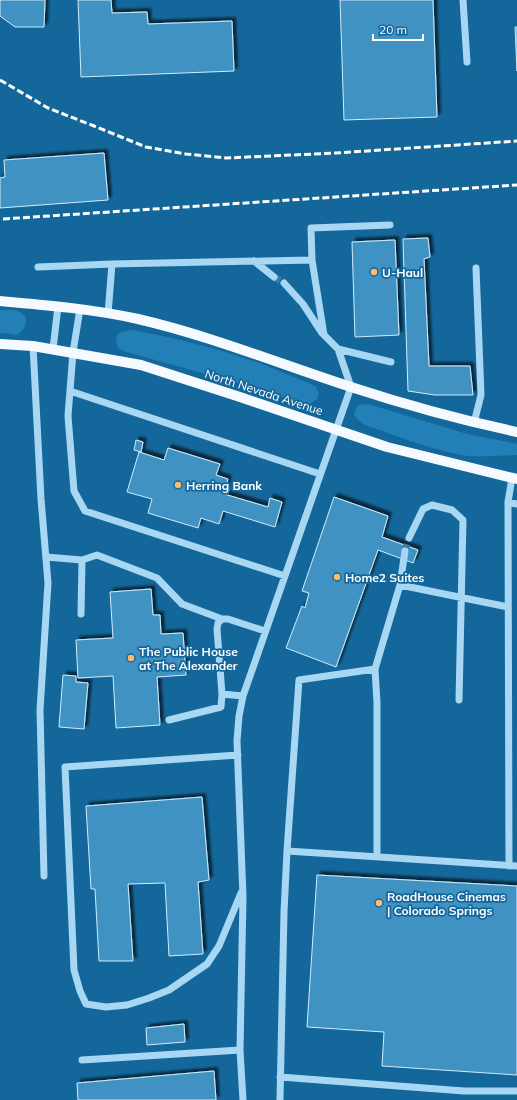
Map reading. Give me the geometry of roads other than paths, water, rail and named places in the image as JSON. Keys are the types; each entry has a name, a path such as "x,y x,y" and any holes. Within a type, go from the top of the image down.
{"main road":[{"path":"0,301 58,306 137,319 219,342 351,387 441,415 517,432"},
{"name":"North Nevada Avenue","path":"0,344 34,346 141,365 387,447 515,478"}],"street":[{"path":"463,0 467,62"},
{"path":"324,335 312,260 311,228 390,225"},
{"path":"38,267 312,260"},
{"path":"254,261 274,277"},
{"path":"108,314 112,264"},
{"path":"474,423 481,395 476,268"},
{"path":"243,1100 240,1050 243,890 238,755 239,716 243,696 265,631 351,387 338,349 324,335 303,304 284,283"},
{"path":"54,349 58,306"},
{"path":"80,309 73,352 68,416 74,491 85,511 285,576"},
{"path":"34,346 41,499 48,583 40,710 44,876"},
{"path":"338,349 391,362"},
{"path":"70,391 320,474"},
{"path":"287,852 513,866 508,607 508,502 515,478"},
{"path":"508,502 517,504"},
{"path":"409,538 423,509 432,505 452,510 463,520 459,700"},
{"path":"378,857 377,703 375,668 400,585 405,551"},
{"path":"46,558 82,560 97,555 157,578 182,604 222,619 228,619 265,631"},
{"path":"81,614 82,560"},
{"path":"400,585 508,607"},
{"path":"169,720 221,707 222,694 217,629 218,624 222,619"},
{"path":"280,1100 284,912 299,680 375,668"},
{"path":"222,694 243,696"},
{"path":"238,755 65,767 74,970 80,991 86,1004 106,1007 127,1005 149,998 169,990 206,964 219,946 243,890"},
{"path":"82,1060 240,1050"},
{"path":"280,1077 464,1091 517,1091"}],"tunnel":[{"path":"274,277 284,283"},
{"path":"405,551 409,538"}],"railway":[{"path":"0,80 48,108 146,147 186,154 226,158 336,153 517,141"},
{"path":"3,219 517,185"}],"place":[{"name":"U-Haul","path":"374,272"},
{"name":"Herring Bank","path":"178,485"},
{"name":"Home2 Suites","path":"337,577"},
{"name":"The Public House at The Alexander","path":"131,658"},
{"name":"RoadHouse Cinemas | Colorado Springs","path":"379,903"}]}
